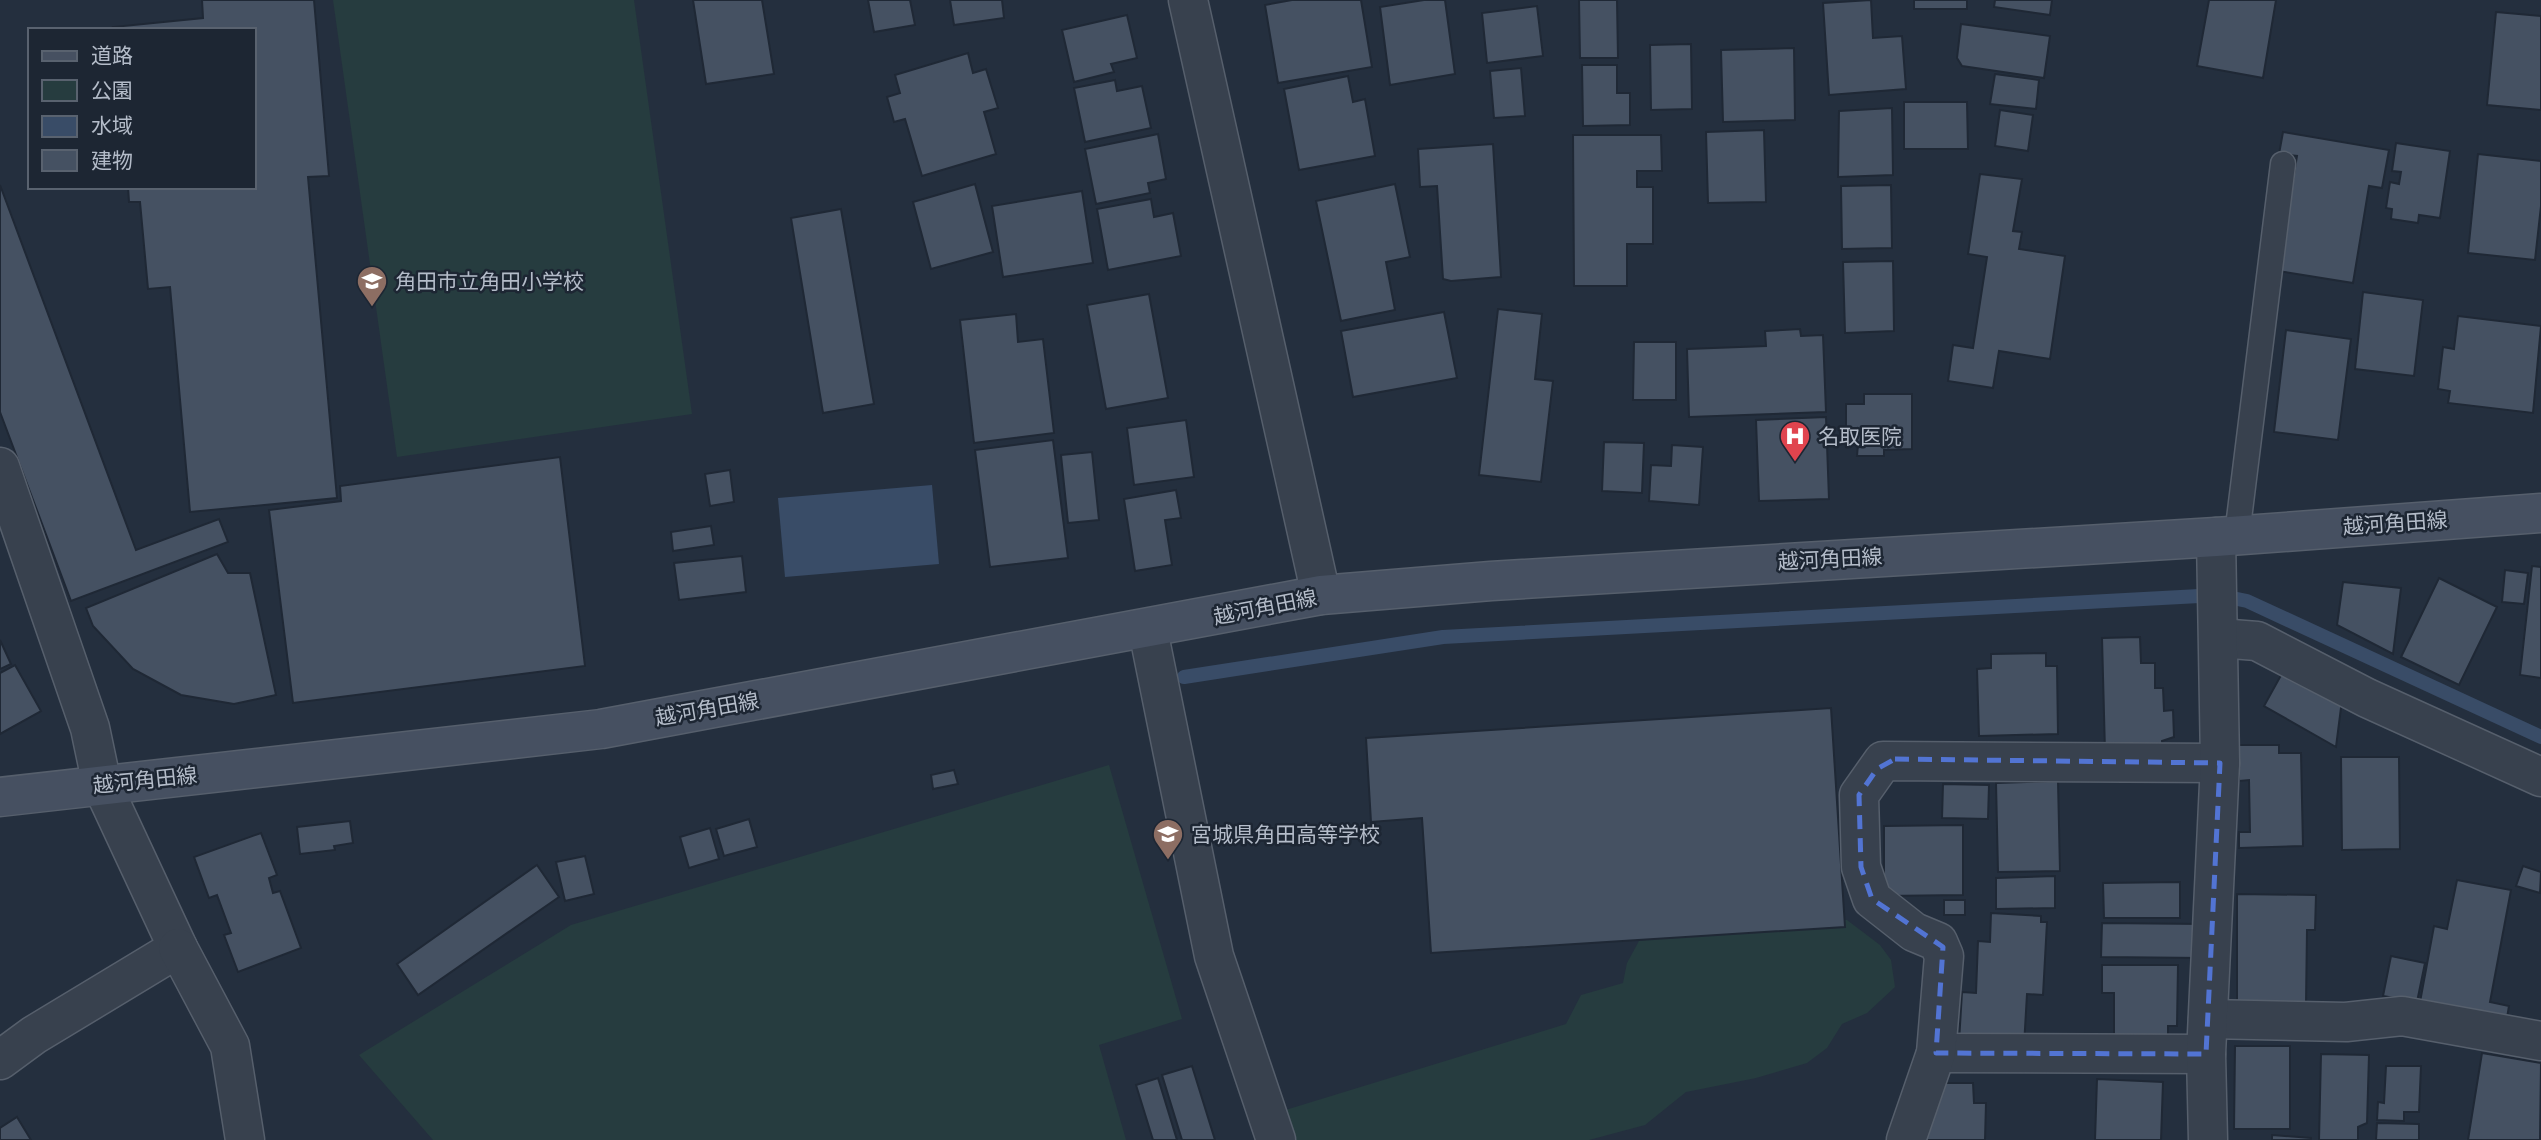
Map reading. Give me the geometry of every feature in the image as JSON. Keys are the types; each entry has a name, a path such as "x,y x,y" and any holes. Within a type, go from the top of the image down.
{"main road":[{"name":"越河角田線","path":"0,797 601,729 1148,630 1321,595 1756,563 2226,536 2541,513"}],"street":[{"path":"1188,0 1321,595"},
{"path":"0,467 89,728 102,785 178,948 230,1046 245,1140"},
{"path":"2208,1140 2207,1037 2220,763 2219,638 2226,536"},
{"path":"1148,630 1214,956 1276,1140"},
{"path":"2219,638 2257,641 2367,698 2541,777"},
{"path":"1906,1140 1936,1053 1943,947 1906,926 1872,899 1861,867 1859,795 1883,761 2220,763"},
{"path":"0,1060 34,1035 178,948"},
{"path":"1936,1053 2207,1037 2402,1016 2541,1041"}],"lane":[{"path":"2226,536 2283,164"}],"highlighted area":[{"path":"1895,759 2220,763 2206,1054 1936,1053 1943,947 1872,899 1861,867 1859,795 1877,769"}],"green space":[{"path":"333,0 634,0 692,414 397,457"},
{"path":"1109,765 1182,1019 1099,1045 1126,1140 433,1140 359,1055 571,925"},
{"path":"1817,918 1847,920 1880,945 1891,960 1895,987 1867,1013 1842,1024 1827,1048 1807,1063 1756,1078 1686,1092 1645,1125 1589,1140 1256,1140 1279,1112 1566,1024 1581,995 1623,983 1627,963 1639,941"}],"water":[{"path":"932,485 939,564 785,577 778,498"}],"building":[{"path":"202,0 314,0 329,176 308,177 337,498 190,512 170,287 148,289 140,202 129,202 128,189 256,189 256,28 113,27 203,18"},
{"path":"693,0 762,0 774,74 706,84"},
{"path":"868,0 910,0 915,25 874,32"},
{"path":"950,0 1002,0 1004,18 954,25"},
{"path":"1292,0 1361,0 1372,67 1278,83 1265,5"},
{"path":"1424,0 1445,0 1455,74 1390,85 1380,7"},
{"path":"1579,0 1617,0 1618,58 1580,58"},
{"path":"1871,0 1873,38 1902,36 1906,89 1829,95 1823,3"},
{"path":"1914,0 1967,0 1967,9 1914,9"},
{"path":"1995,0 2052,0 2050,15 1994,7"},
{"path":"2209,0 2276,0 2263,78 2197,66"},
{"path":"1537,6 1543,56 1487,63 1482,13"},
{"path":"2496,12 2541,16 2541,110 2487,105"},
{"path":"1127,15 1137,58 1111,64 1114,72 1074,82 1062,30"},
{"path":"1961,24 2050,36 2044,78 1962,66 1957,58"},
{"path":"1691,44 1692,109 1651,110 1650,45"},
{"path":"1794,48 1795,120 1723,122 1721,50"},
{"path":"968,53 973,73 986,69 998,108 984,112 996,154 922,176 905,119 894,122 887,97 900,93 895,75"},
{"path":"1582,65 1617,65 1617,93 1630,93 1630,125 1583,126"},
{"path":"1521,68 1525,116 1494,118 1490,71"},
{"path":"1995,74 2039,80 2036,109 1990,104"},
{"path":"1348,76 1353,102 1365,99 1375,156 1299,170 1284,89"},
{"path":"1115,80 1117,91 1142,86 1151,128 1085,142 1074,88"},
{"path":"1904,102 1967,102 1968,149 1904,149"},
{"path":"1892,108 1893,175 1838,177 1839,111"},
{"path":"2000,110 2033,115 2028,151 1995,146"},
{"path":"1764,130 1766,202 1708,203 1706,132"},
{"path":"2283,132 2389,150 2382,188 2369,186 2353,283 2278,271 2297,156 2279,154"},
{"path":"1158,134 1166,179 1148,183 1150,193 1096,204 1085,149"},
{"path":"1573,135 1661,135 1662,171 1637,171 1637,187 1653,187 1653,244 1627,244 1627,286 1574,286"},
{"path":"2396,143 2450,151 2440,218 2419,215 2418,223 2391,219 2392,209 2386,208 2390,182 2399,184 2401,172 2392,171"},
{"path":"1493,144 1501,277 1451,281 1443,279 1437,186 1420,187 1418,149"},
{"path":"2478,154 2541,161 2541,206 2535,260 2468,253"},
{"path":"1980,174 2022,179 2013,231 2022,232 2019,249 2065,256 2050,359 1999,351 1993,388 1948,381 1953,345 1973,348 1987,257 1968,254"},
{"path":"975,184 993,252 931,269 913,202"},
{"path":"1395,184 1410,257 1386,262 1395,310 1341,321 1316,201"},
{"path":"0,185 136,550 219,519 228,542 71,601 0,412"},
{"path":"1891,185 1892,248 1842,249 1841,186"},
{"path":"1082,191 1093,263 1003,277 992,206"},
{"path":"1151,199 1154,217 1173,213 1181,256 1108,270 1097,209"},
{"path":"841,209 874,404 823,413 791,218"},
{"path":"1893,261 1894,331 1845,333 1843,262"},
{"path":"2363,292 2423,300 2414,376 2355,369"},
{"path":"1149,294 1168,398 1106,409 1087,305"},
{"path":"1498,309 1542,314 1535,379 1553,381 1541,482 1479,475"},
{"path":"1444,312 1457,378 1353,397 1341,331"},
{"path":"1016,314 1018,342 1043,339 1054,433 974,443 960,320"},
{"path":"2458,316 2541,326 2533,413 2448,403 2450,391 2438,389 2443,347 2454,349"},
{"path":"1800,329 1801,336 1823,335 1826,412 1689,417 1687,349 1766,346 1765,331"},
{"path":"2286,330 2351,339 2338,440 2274,432"},
{"path":"1634,342 1676,342 1676,400 1633,400"},
{"path":"1864,394 1912,394 1912,449 1884,450 1884,456 1857,456 1858,444 1846,444 1846,404 1864,404"},
{"path":"1826,417 1829,499 1759,501 1756,420"},
{"path":"1186,420 1194,477 1134,485 1127,428"},
{"path":"1053,440 1068,558 990,567 975,450"},
{"path":"1604,442 1644,443 1642,493 1602,491"},
{"path":"1672,445 1703,447 1699,505 1649,501 1651,465 1671,466"},
{"path":"1092,452 1099,520 1068,523 1061,455"},
{"path":"560,457 585,666 293,703 269,510 341,501 340,486"},
{"path":"730,470 734,502 710,506 705,474"},
{"path":"1176,490 1181,518 1165,520 1172,565 1135,571 1124,499"},
{"path":"711,526 714,545 673,551 671,532"},
{"path":"217,554 228,573 250,573 276,695 234,704 181,695 133,669 93,626 86,608"},
{"path":"742,556 746,592 679,600 674,563"},
{"path":"2532,566 2541,567 2541,678 2520,675"},
{"path":"2505,570 2528,573 2524,604 2502,602"},
{"path":"2439,578 2497,607 2459,685 2401,657"},
{"path":"2343,582 2401,588 2393,654 2337,625"},
{"path":"2140,637 2141,663 2155,663 2155,688 2163,688 2164,711 2173,710 2174,737 2162,741 2163,751 2105,752 2102,638"},
{"path":"0,640 11,664 0,669"},
{"path":"2046,653 2046,666 2057,666 2058,734 1979,736 1977,669 1991,668 1991,654"},
{"path":"15,665 41,711 0,734 0,673"},
{"path":"2285,668 2342,700 2336,747 2264,706"},
{"path":"1831,708 1845,927 1431,953 1422,818 1371,822 1366,738"},
{"path":"2238,745 2279,745 2279,753 2301,753 2303,846 2239,848 2239,832 2250,832 2249,780 2239,781"},
{"path":"2341,757 2399,757 2400,849 2342,850"},
{"path":"954,770 958,784 933,789 931,775"},
{"path":"2058,781 2060,871 1998,872 1996,783"},
{"path":"1943,784 1989,785 1988,819 1942,818"},
{"path":"749,819 757,847 724,856 716,829"},
{"path":"350,821 353,843 334,846 335,850 300,854 297,827"},
{"path":"1963,825 1963,895 1884,896 1884,826"},
{"path":"710,828 719,859 689,868 680,837"},
{"path":"261,833 277,875 269,878 273,893 280,891 301,948 238,972 224,935 231,933 217,895 209,898 194,857"},
{"path":"585,856 594,894 565,901 556,862"},
{"path":"537,865 559,897 418,995 397,964"},
{"path":"2523,866 2541,872 2540,893 2516,886"},
{"path":"2055,876 2055,908 1996,909 1996,878"},
{"path":"2457,880 2511,890 2490,1002 2509,1006 2507,1018 2420,1002 2434,926 2447,929"},
{"path":"2180,882 2180,918 2104,918 2103,883"},
{"path":"2237,894 2316,895 2315,930 2307,930 2306,1004 2237,1004"},
{"path":"1944,900 1965,900 1965,915 1944,915"},
{"path":"1991,913 2041,916 2041,922 2047,922 2043,995 2027,994 2024,1046 1959,1042 1962,992 1976,993 1978,941 1990,942"},
{"path":"2102,923 2204,924 2203,958 2101,957"},
{"path":"2391,956 2425,963 2417,1002 2383,996"},
{"path":"2102,965 2178,965 2177,1026 2168,1026 2168,1046 2114,1046 2114,993 2102,993"},
{"path":"2235,1046 2290,1046 2290,1129 2234,1129"},
{"path":"2482,1053 2541,1063 2540,1140 2468,1140"},
{"path":"2321,1054 2369,1055 2367,1123 2358,1127 2358,1140 2319,1140"},
{"path":"1192,1066 1215,1140 1182,1140 1162,1075"},
{"path":"2386,1066 2421,1066 2419,1112 2404,1112 2404,1121 2377,1120 2378,1102 2384,1103"},
{"path":"1158,1078 1177,1140 1153,1140 1136,1085"},
{"path":"2097,1079 2163,1082 2161,1140 2095,1140"},
{"path":"1937,1083 1973,1083 1974,1103 1986,1103 1985,1140 1927,1140 1927,1106"},
{"path":"17,1117 31,1140 0,1140 0,1128"},
{"path":"2377,1123 2419,1124 2419,1140 2376,1140"},
{"path":"2272,1135 2311,1138 2311,1140 2272,1140"}],"waterway":[{"path":"1184,677 1443,637 2218,595 2247,601 2541,737"}],"place":[{"name":"角田市立角田小学校","path":"372,308"},
{"name":"名取医院","path":"1795,463"},
{"name":"宮城県角田高等学校","path":"1168,861"}]}
